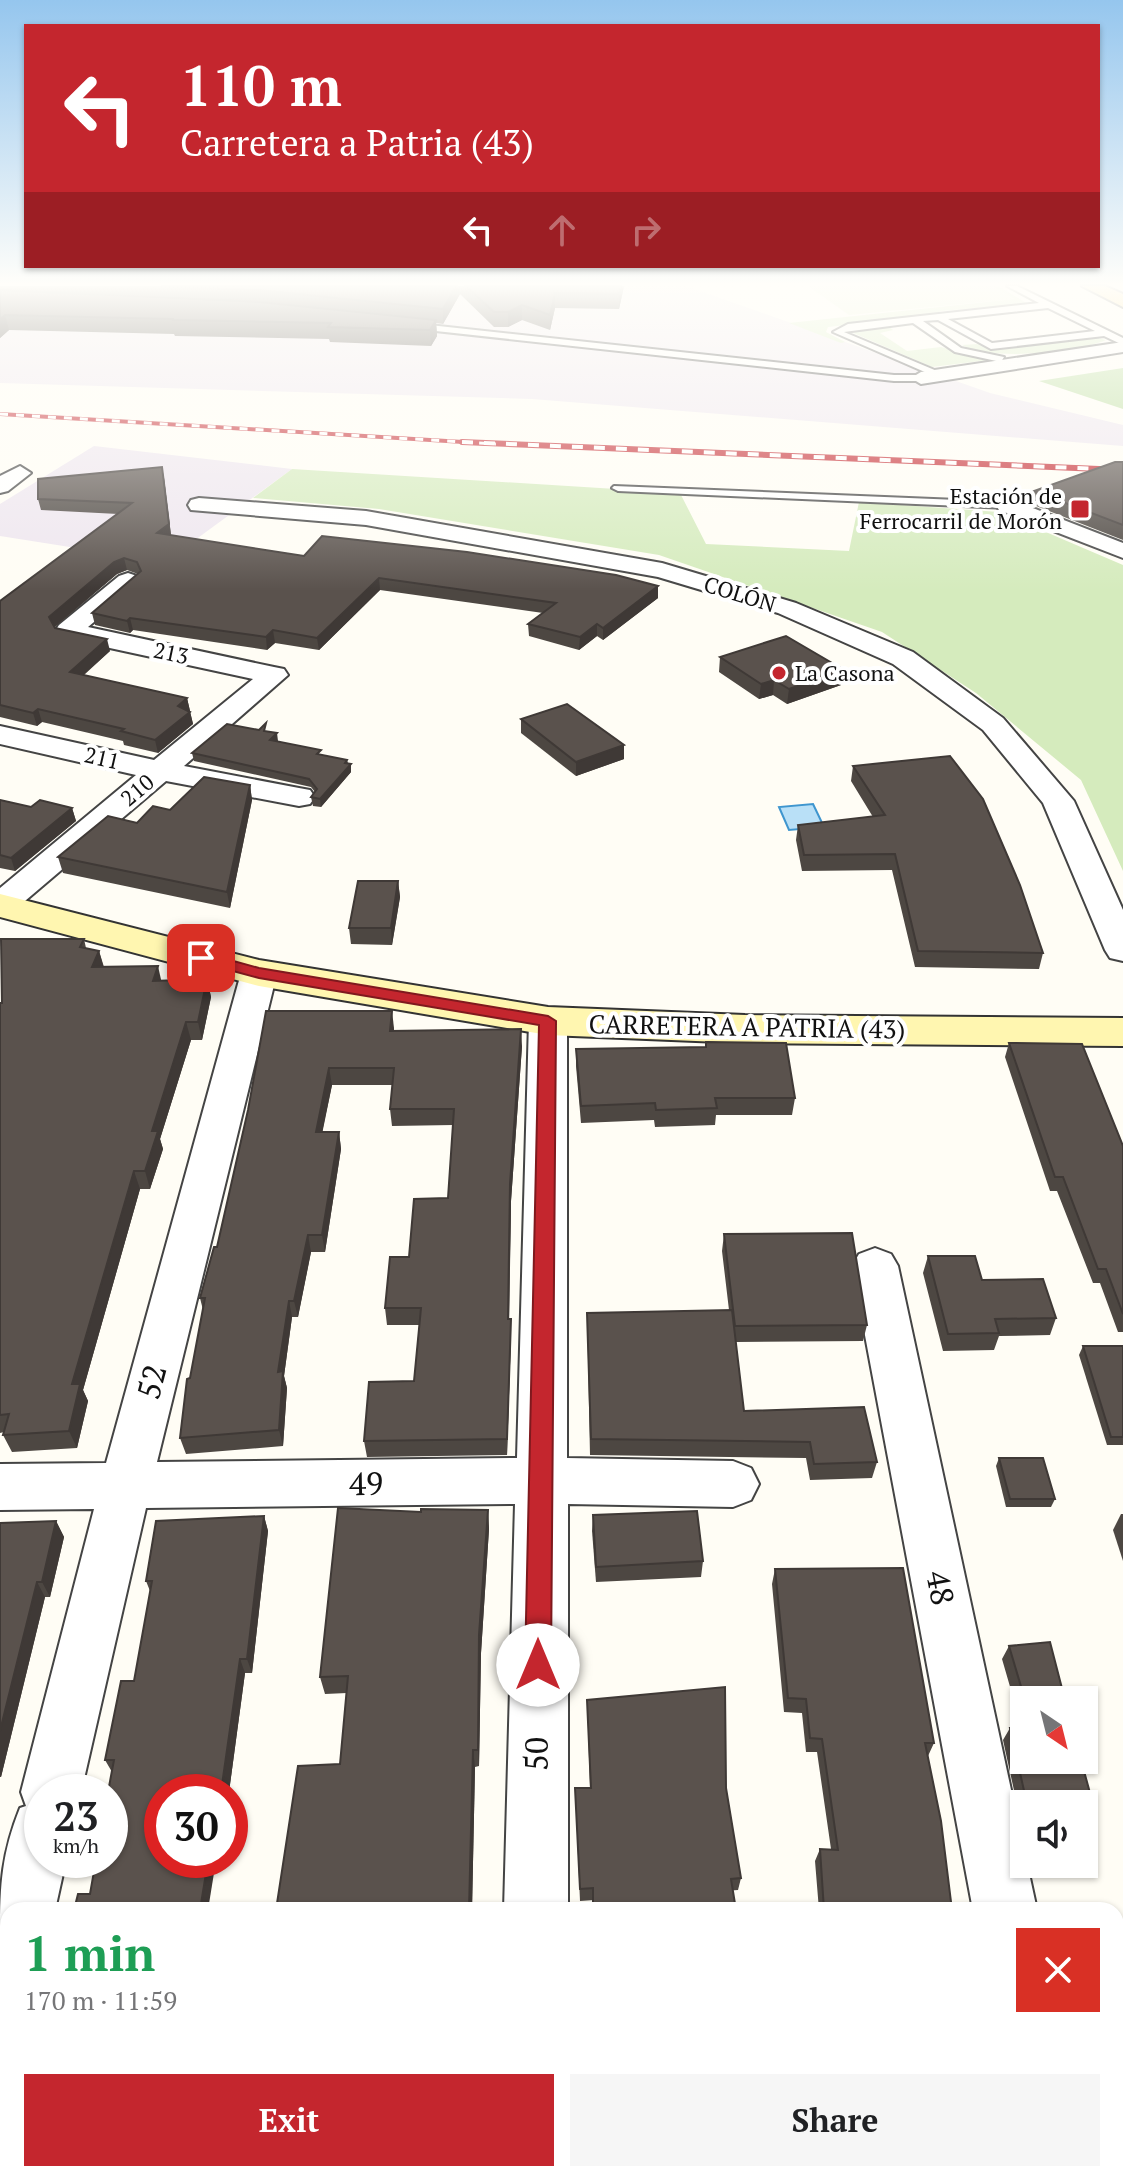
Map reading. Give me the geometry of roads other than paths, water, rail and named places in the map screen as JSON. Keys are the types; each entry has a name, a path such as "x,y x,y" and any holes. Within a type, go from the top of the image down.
{"street":[{"path":"0,486 10,470"},
{"name":"COLÓN","path":"199,505 366,518 662,570 787,608 903,658 993,724 1058,801 1123,950"},
{"path":"1007,505 1123,551"},
{"name":"213","path":"128,581 68,631 274,675"},
{"name":"210","path":"0,905 274,675"},
{"name":"211","path":"0,735 160,771 299,797"},
{"name":"CARRETERA A PATRIA (43)","path":"0,905 259,973 548,1021 745,1029 1123,1032"},
{"name":"52","path":"55,1774 125,1487 259,973"},
{"name":"50","path":"536,1902 539,1481 548,1021"},
{"name":"48","path":"875,1266 1003,1902"},
{"name":"49","path":"0,1487 539,1481 733,1484"},
{"path":"25,1902 31,1878"}],"lane":[{"path":"618,488 1007,505"}],"water":[{"path":"813,804 824,827 789,830 779,807"}],"railway":[{"path":"0,414 465,442"},
{"path":"465,442 1123,470"},
{"path":"465,442 496,444"}],"place":[{"name":"Estación de Ferrocarril de Morón","path":"1080,509"},
{"name":"La Casona","path":"779,673"}]}
